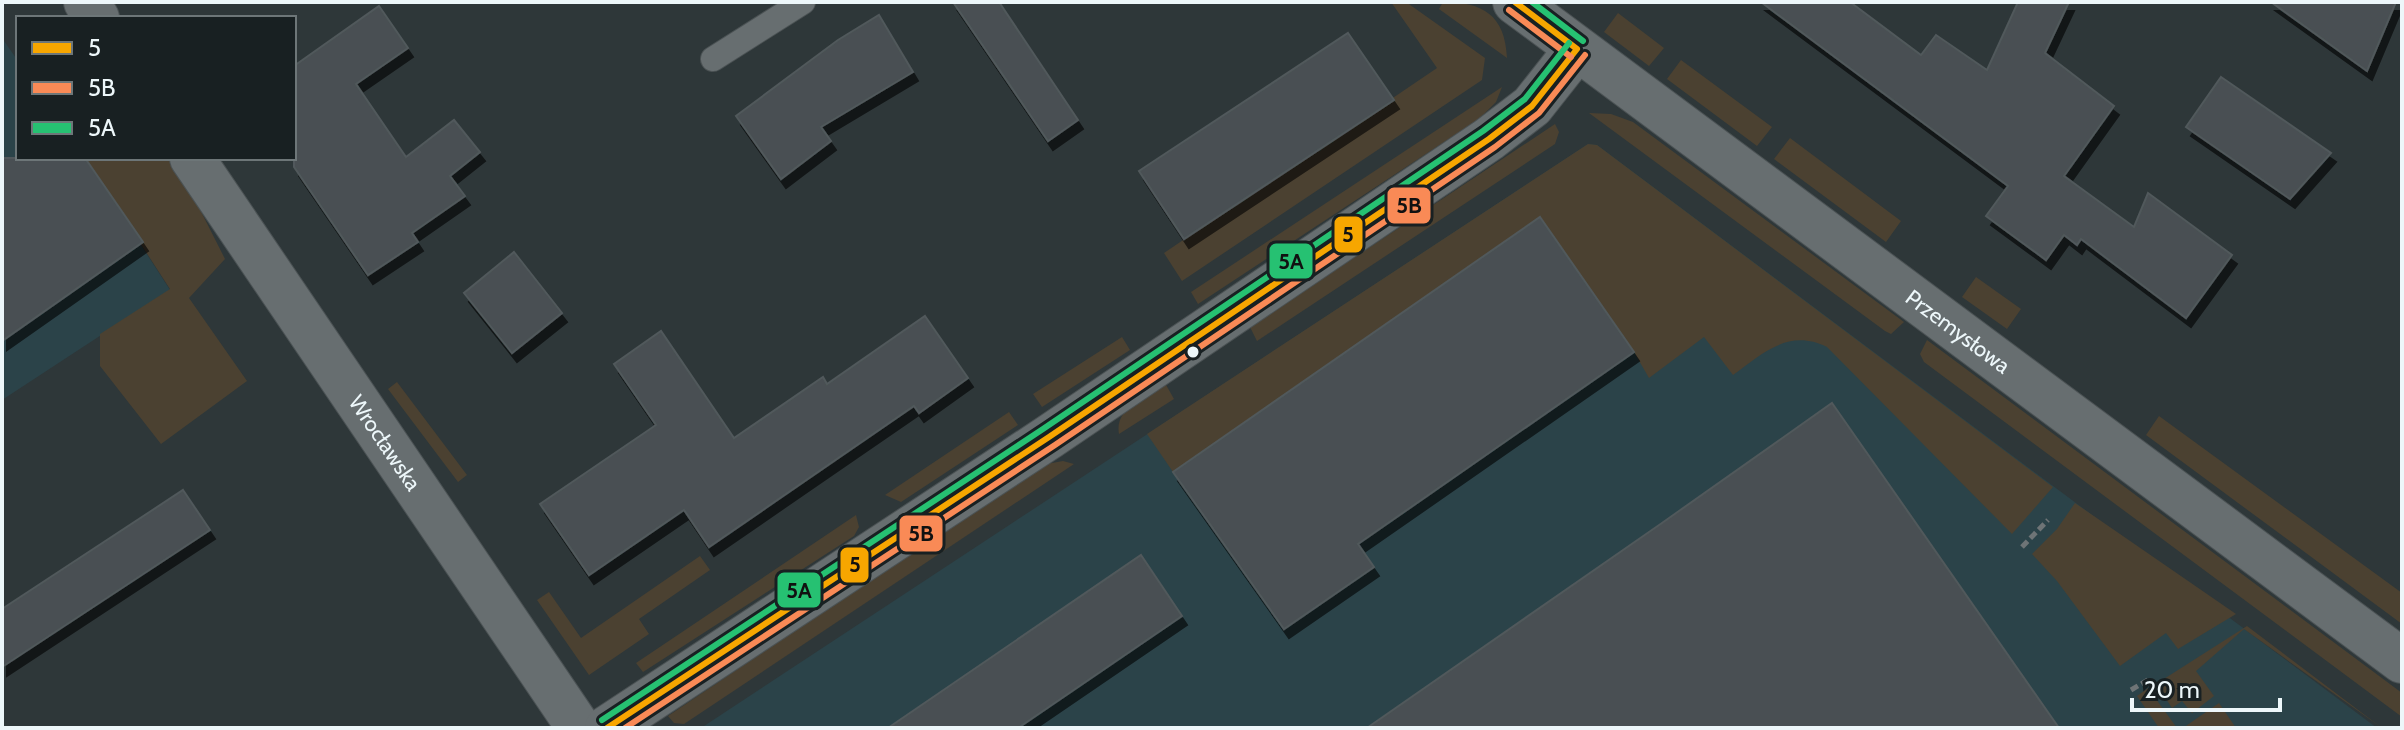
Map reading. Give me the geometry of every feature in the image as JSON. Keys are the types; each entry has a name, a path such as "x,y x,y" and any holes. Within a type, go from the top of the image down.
{"street":[{"name":"Przemysłowa","path":"1515,2 2402,661"},
{"path":"607,728 1049,437 1477,148 1532,106 1577,49"},
{"name":"Wrocławska","path":"193,160 579,728"}],"lane":[{"path":"713,59 803,2"}],"path":[{"path":"2022,547 2048,520"},
{"path":"2131,690 2148,680"}],"shaded area":[{"path":"1391,2 1406,2 1485,58 1482,80 1182,281 1164,253 1437,68"},
{"path":"1443,2 1470,5 1489,14 1502,31 1507,58 1439,9"},
{"path":"1618,13 1664,48 1649,66 1604,32"},
{"path":"2,38 16,58 16,160 86,160 170,290 2,400"},
{"path":"1681,60 1772,127 1757,146 1667,79"},
{"path":"1502,87 1496,102 1479,119 1198,304 1191,292"},
{"path":"1589,113 1611,114 1633,122 1904,322 1891,334 1885,331"},
{"path":"1555,124 1559,132 1555,144 1257,341 1250,327"},
{"path":"1790,138 1901,221 1886,242 1774,159"},
{"path":"1588,144 1597,145 2377,728 701,728"},
{"path":"1588,144 1597,145 2053,487 2012,534 1827,347 1800,340 1788,342 1766,351 1733,375 1704,337 1649,378 1634,352 1173,472 1147,434"},
{"path":"86,160 175,160 225,259 189,298 247,381 161,444 100,366 100,334 170,289"},
{"path":"1976,277 2021,309 2007,329 1962,297"},
{"path":"1122,337 1130,350 1042,407 1033,394"},
{"path":"1927,340 2402,693 2402,717 1924,362 1920,354"},
{"path":"397,382 467,475 458,482 388,389"},
{"path":"1165,383 1174,399 1119,434 1119,425 1127,410"},
{"path":"1009,412 1018,425 901,502 885,495"},
{"path":"2159,416 2402,593 2402,624 2146,435"},
{"path":"1063,461 1074,464 684,724 674,723 668,716 1041,465"},
{"path":"2075,503 2236,614 2178,649 2166,633 2120,666 2057,581 2032,554 2057,529"},
{"path":"856,515 859,527 854,536 643,672 636,663"},
{"path":"700,556 710,570 639,619 649,634 589,675 537,600 549,592 581,638"},
{"path":"2247,626 2382,728 2244,629 2196,671 2214,696 2192,713 2182,701 2172,708 2156,684"},
{"path":"2148,688 2177,728 2159,728 2137,696"},
{"path":"2219,703 2236,728 2183,728"}],"building":[{"path":"953,2 999,2 1078,120 1048,141"},
{"path":"1761,2 1850,2 1921,55 1936,35 1987,70 2018,2 2069,2 2045,53 2114,106 2064,176 2134,227 2148,193 2232,255 2186,318 2081,239 2077,245 2064,235 2046,260 1986,216 2008,186"},
{"path":"2271,2 2396,2 2367,71"},
{"path":"379,6 408,48 356,84 406,157 454,120 480,152 450,176 465,196 412,233 418,242 368,275 294,167 296,65"},
{"path":"879,15 913,72 821,127 831,141 781,179 736,116 838,40"},
{"path":"1348,33 1394,100 1184,239 1139,171"},
{"path":"2221,77 2331,153 2290,199 2186,127"},
{"path":"2,158 86,160 143,242 2,341"},
{"path":"1540,217 1634,352 1358,544 1374,567 1284,629 1173,472"},
{"path":"514,252 562,313 512,353 464,293"},
{"path":"925,316 968,378 919,413 914,406 709,547 684,510 589,575 540,504 656,425 614,364 661,331 734,438 823,377 827,384"},
{"path":"1832,403 2059,728 1367,728 1662,523"},
{"path":"183,490 210,530 2,667 2,609"},
{"path":"1141,555 1182,616 1018,728 888,728"}],"transit line":[{"name":"5","path":"1515,2 1577,49"},
{"name":"5A","path":"1532,2 1583,41"},
{"name":"5B","path":"1509,10 1571,57"},
{"name":"5A","path":"602,720 1043,429 1483,131 1525,99 1569,43"},
{"name":"5","path":"607,728 1049,437 1489,139 1532,106 1577,49"},
{"name":"5B","path":"625,728 1055,445 1495,147 1539,113 1585,55"}]}
